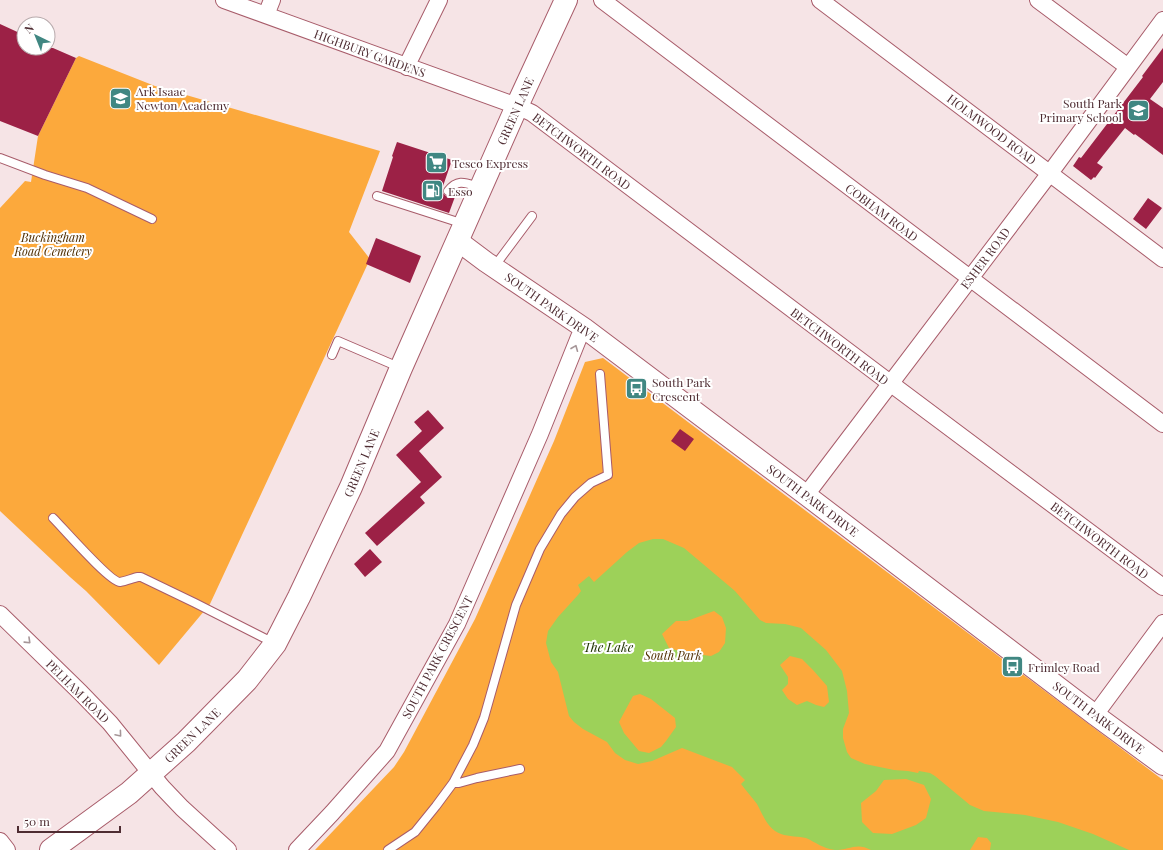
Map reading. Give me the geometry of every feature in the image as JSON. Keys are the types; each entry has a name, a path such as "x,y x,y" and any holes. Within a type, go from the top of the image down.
{"main road":[{"name":"GREEN LANE","path":"51,850 129,793 186,742 247,680 274,644 299,597 351,487 517,106 566,0"}],"street":[{"name":"HIGHBURY GARDENS","path":"224,0 517,106"},
{"path":"266,15 272,0"},
{"path":"407,67 439,0"},
{"name":"COBHAM ROAD","path":"602,0 1163,424"},
{"name":"HOLMWOOD ROAD","path":"820,0 1163,259"},
{"path":"1038,0 1128,67"},
{"name":"ESHER ROAD","path":"806,495 1050,173 1163,20"},
{"name":"BETCHWORTH ROAD","path":"517,106 532,113 1163,587"},
{"name":"SOUTH PARK DRIVE","path":"461,233 494,266 584,328 1163,765"},
{"name":"SOUTH PARK CRESCENT","path":"297,850 387,751 458,624 584,328"},
{"name":"PELHAM ROAD","path":"0,614 82,693 137,755 150,774 162,787 182,808 228,850"},
{"path":"1095,715 1163,624"},
{"path":"0,841 7,850"}],"lane":[{"path":"0,158 45,175 87,188 152,219"},
{"path":"448,191 456,183 461,182 481,188"},
{"path":"377,196 441,214 461,233"},
{"path":"494,266 532,216"},
{"path":"332,355 338,341 402,368"},
{"path":"388,850 415,832 453,783 473,745 484,718 516,605 540,549 562,514 575,497 591,483 608,475 600,374"},
{"path":"53,518 99,566 115,580 120,582 140,576 274,644"},
{"path":"453,783 459,783 520,769"}],"green space":[{"name":"Buckingham Road Cemetery","path":"79,56 155,86 380,151 349,232 370,259 210,604 159,665 86,591 0,511 0,208 25,181 31,182 38,136 76,58"},
{"name":"South Park","path":"603,358 1163,780 1163,850 315,850 394,767 404,752 475,619 554,441 585,362"}],"water":[{"name":"The Lake","path":"653,539 663,539 684,548 735,591 760,620 766,623 785,624 801,628 826,650 842,671 847,691 849,713 843,729 843,738 847,752 851,758 865,764 894,770 930,773 970,805 984,811 1025,815 1058,822 1093,834 1129,850 990,850 991,843 987,838 978,837 970,850 871,850 857,846 835,850 823,847 806,838 784,835 776,832 766,822 757,804 741,784 745,780 732,767 682,748 652,761 638,764 625,760 615,753 607,742 583,729 569,716 558,672 551,662 546,643 548,631 581,591 578,585 589,576 594,582 639,543","holes":["714,611 722,617 726,628 725,643 719,652 711,656 703,655 693,659 683,652 669,648 662,634 676,621 687,621","790,656 802,659 827,686 829,702 824,707 807,701 797,705 788,699 782,690 788,684 788,677 780,665","640,694 651,699 675,718 676,727 666,741 661,747 649,753 639,751 624,733 619,722 633,696","906,779 924,785 931,799 926,818 916,825 892,834 873,833 862,822 861,803 876,791 884,780"]}],"building":[{"path":"0,24 16,31 16,56 56,56 56,49 76,58 38,136 0,121"},
{"path":"1163,48 1163,82 1150,99 1163,108 1163,155 1125,128 1097,163 1103,167 1095,178 1094,177 1091,180 1073,166 1079,157 1081,158 1143,77 1142,76"},
{"path":"397,142 452,160 442,189 446,196 450,196 454,193 456,194 449,213 382,191"},
{"path":"1148,198 1162,208 1146,229 1133,219"},
{"path":"376,238 421,256 410,283 366,264"},
{"path":"428,410 444,428 419,451 442,477 420,497 425,503 377,546 365,533 421,482 396,455 422,431 414,422"},
{"path":"680,429 694,439 685,451 671,441"},
{"path":"370,549 382,562 365,577 354,564"}],"place":[{"name":"Ark Isaac Newton Academy","path":"120,98"},
{"name":"South Park Primary School","path":"1138,110"},
{"name":"Tesco Express","path":"436,163"},
{"name":"Esso","path":"432,191"},
{"name":"South Park Crescent","path":"637,389"},
{"name":"Frimley Road","path":"1013,667"}]}
